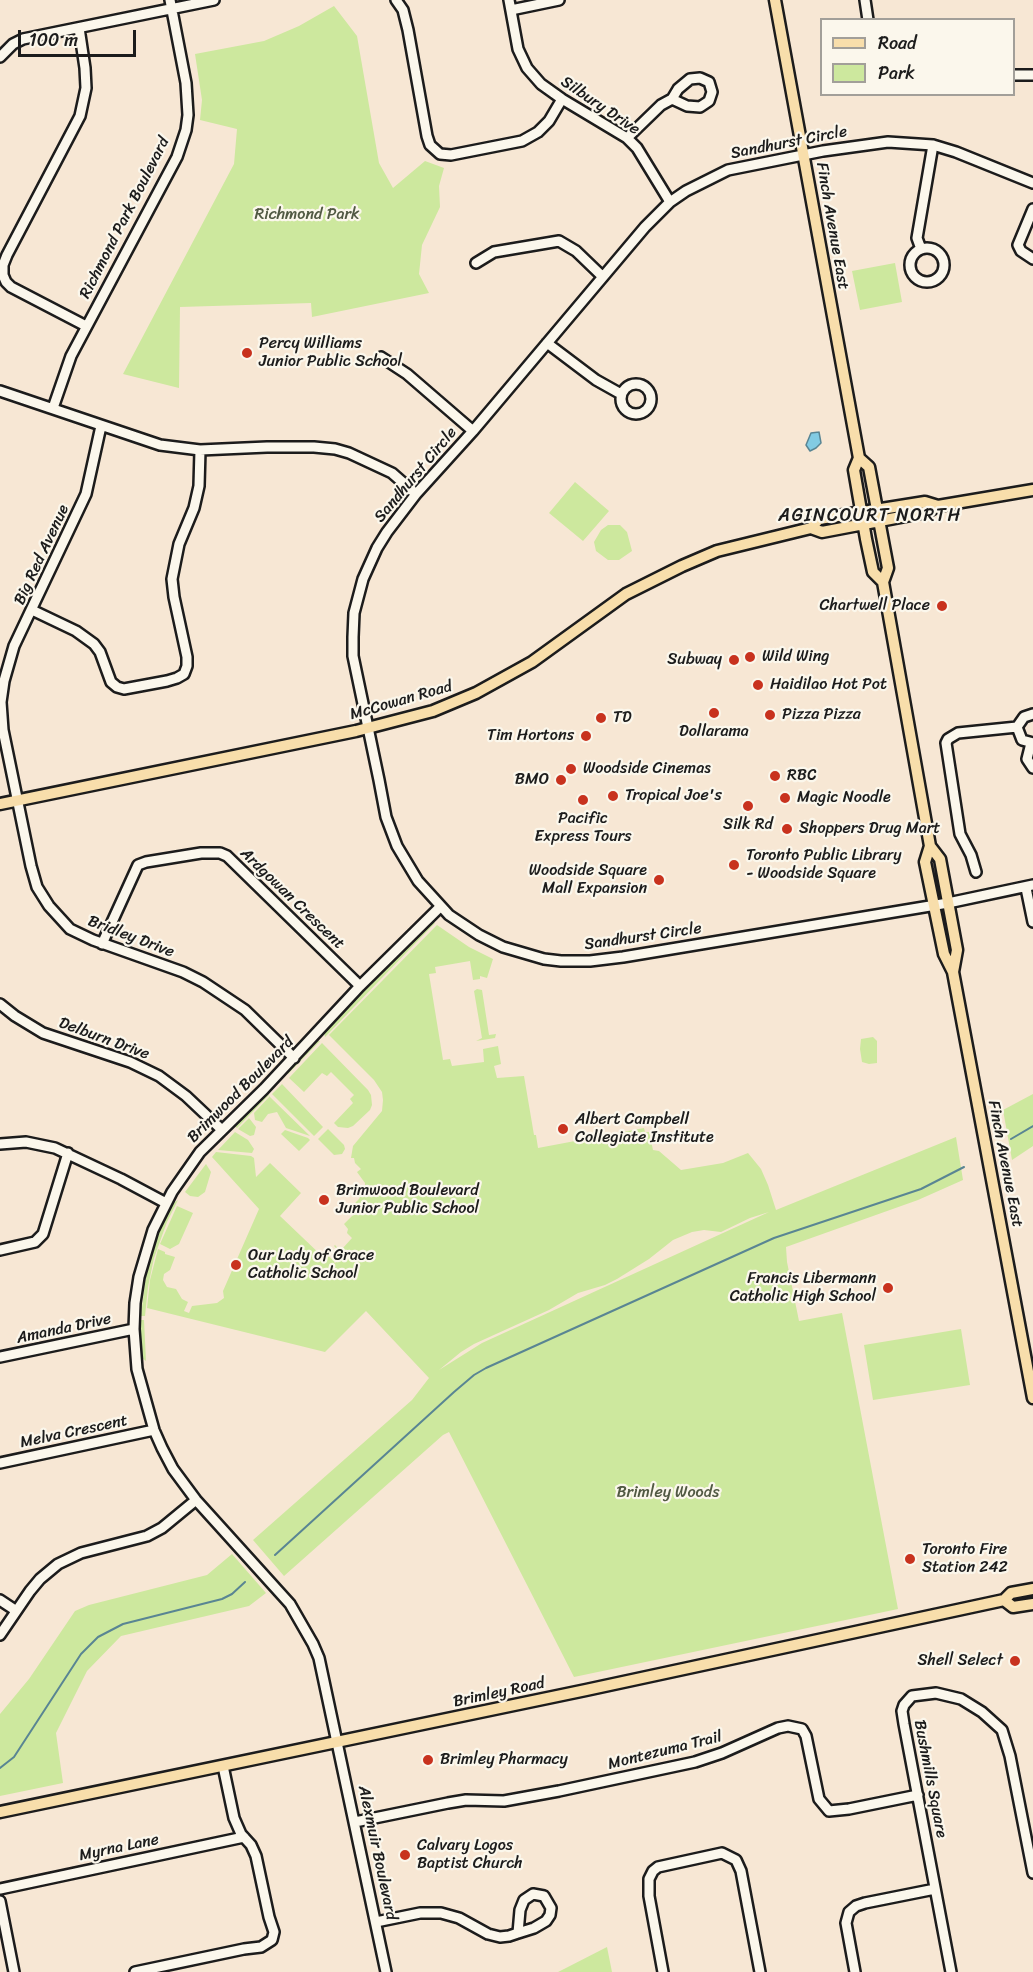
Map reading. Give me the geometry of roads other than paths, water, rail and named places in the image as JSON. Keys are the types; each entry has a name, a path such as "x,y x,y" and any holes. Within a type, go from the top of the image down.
{"main road":[{"name":"Finch Avenue East","path":"776,0 859,458 854,470 861,512 873,572 883,582"},
{"name":"Finch Avenue East","path":"859,458 869,467 888,568 883,582 930,846 925,862 944,954 953,972 1033,1398"},
{"name":"McCowan Road","path":"0,804 368,728 433,711 476,693 532,662 626,594 682,566 737,546 811,528 822,532 864,525 927,512 938,506 1033,490"},
{"name":"McCowan Road","path":"811,528 819,519 925,502 938,506"},
{"name":"Finch Avenue East","path":"930,846 940,859 957,950 953,972"},
{"name":"Brimley Road","path":"0,1812 1004,1600 1011,1593 1033,1588"},
{"name":"Brimley Road","path":"1004,1600 1013,1607 1033,1604"}],"street":[{"path":"0,57 13,44 23,39 79,28 171,4 214,0"},
{"path":"396,0 403,10 408,30 427,136 430,145 440,154 451,155 522,141 538,132 549,121 562,99"},
{"path":"510,5 559,0"},
{"path":"865,0 868,18"},
{"name":"Richmond Park Boulevard","path":"52,408 71,356 177,157 186,130 188,115 186,82 171,4"},
{"name":"Silbury Drive","path":"510,5 518,49 527,68 541,84 562,99 627,138 637,148 670,202"},
{"path":"79,28 86,88 80,116 7,255 3,265 3,275 11,287 86,326"},
{"path":"1015,75 1033,75"},
{"path":"627,138 661,105 672,99"},
{"name":"Sandhurst Circle","path":"1030,886 948,903 659,952 590,961 544,959 503,947 479,935 440,907 418,881 391,834 353,656 354,613 363,579 377,548 416,494 473,431 645,227 670,202 718,173 804,155 888,142 933,145 1033,183"},
{"path":"921,249 917,238 933,145"},
{"path":"1033,209 1018,245 1021,251 1033,259"},
{"path":"477,263 494,252 559,241 576,250 603,277"},
{"path":"547,343 596,380 621,394"},
{"path":"381,357 407,374 473,431"},
{"path":"0,391 160,445 200,450 267,447 335,449 392,473 416,494"},
{"name":"Big Red Avenue","path":"18,801 0,714 4,681 9,662 86,494 101,426"},
{"path":"32,610 76,631 94,644 100,652 111,682 117,687 124,689 167,681 184,674 187,657 172,579 179,544 194,508 199,486 200,450"},
{"path":"1017,727 1024,717 1033,714"},
{"path":"1017,727 1022,740 1032,743 1027,759 1033,768"},
{"path":"976,872 971,855 960,834 946,743 958,732 1017,727"},
{"name":"Bridley Drive","path":"18,801 38,887 49,906 70,929 102,944 183,972 202,982 245,1010 294,1058"},
{"name":"Ardgowan Crescent","path":"102,944 138,866 146,862 201,853 220,853 227,856 360,986"},
{"path":"1030,886 1033,922"},
{"name":"Brimwood Boulevard","path":"337,1741 319,1658 302,1623 290,1604 196,1500 173,1469 154,1430 137,1369 134,1329 139,1276 153,1230 166,1203 200,1152 294,1058 360,986 440,907"},
{"name":"Delburn Drive","path":"0,1004 43,1033 130,1062 159,1076 186,1096 222,1130"},
{"path":"0,1144 26,1142 40,1144 68,1154 166,1203"},
{"path":"0,1250 35,1242 43,1234 68,1154"},
{"name":"Amanda Drive","path":"0,1357 134,1329"},
{"name":"Melva Crescent","path":"0,1463 154,1430"},
{"path":"0,1635 15,1610 40,1579 58,1564 81,1553 147,1536 162,1528 196,1500"},
{"path":"0,1600 15,1610"},
{"name":"Bushmills Square","path":"951,1972 902,1712 904,1705 912,1696 936,1693 961,1699 1002,1730 1033,1873"},
{"name":"Montezuma Trail","path":"356,1822 466,1800 504,1801 672,1767 722,1753 778,1728 788,1726 802,1729 806,1736 819,1799 829,1811 841,1811 918,1795"},
{"name":"Alexmuir Boulevard","path":"337,1741 386,1972"},
{"path":"135,1972 261,1947 269,1943 274,1932 268,1917 256,1856 234,1818 223,1766"},
{"name":"Myrna Lane","path":"0,1889 244,1837"},
{"path":"663,1972 649,1896 653,1871 658,1867 722,1853 736,1860 741,1871 760,1972"},
{"path":"855,1972 846,1923 849,1912 865,1903 935,1889"},
{"path":"376,1922 420,1913 441,1913 459,1918 488,1934 500,1937 518,1933 546,1921 551,1908 544,1896 533,1894 524,1900 520,1910 518,1933"},
{"path":"0,1901 14,1972"}],"water":[{"path":"819,432 821,443 810,451 806,445 811,433"}],"waterway":[{"path":"1011,1139 1033,1126"},
{"path":"275,1555 454,1392 486,1368 774,1238 921,1189 964,1167"},
{"path":"0,1768 14,1757 81,1654 98,1637 123,1624 222,1599 232,1594 245,1582"}],"place":[{"name":"Percy Williams Junior Public School","path":"247,353"},
{"name":"Chartwell Place","path":"942,606"},
{"name":"Wild Wing","path":"750,657"},
{"name":"Subway","path":"734,660"},
{"name":"Haidilao Hot Pot","path":"758,685"},
{"name":"Dollarama","path":"714,713"},
{"name":"Pizza Pizza","path":"770,715"},
{"name":"TD","path":"601,718"},
{"name":"Tim Hortons","path":"586,736"},
{"name":"Woodside Cinemas","path":"571,769"},
{"name":"RBC","path":"775,776"},
{"name":"BMO","path":"561,780"},
{"name":"Tropical Joe's","path":"613,796"},
{"name":"Magic Noodle","path":"785,798"},
{"name":"Pacific Express Tours","path":"583,800"},
{"name":"Silk Rd","path":"748,806"},
{"name":"Shoppers Drug Mart","path":"787,829"},
{"name":"Toronto Public Library - Woodside Square","path":"734,865"},
{"name":"Woodside Square Mall Expansion","path":"659,880"},
{"name":"Albert Campbell Collegiate Institute","path":"563,1129"},
{"name":"Brimwood Boulevard Junior Public School","path":"324,1200"},
{"name":"Our Lady of Grace Catholic School","path":"236,1265"},
{"name":"Francis Libermann Catholic High School","path":"888,1288"},
{"name":"Toronto Fire Station 242","path":"910,1559"},
{"name":"Shell Select","path":"1015,1661"},
{"name":"Brimley Pharmacy","path":"428,1760"},
{"name":"Calvary Logos Baptist Church","path":"405,1855"}],"district":[{"name":"AGINCOURT NORTH","path":"870,516"}],"park label":[{"name":"Richmond Park","path":"307,215"},
{"name":"Brimley Woods","path":"668,1493"}]}
